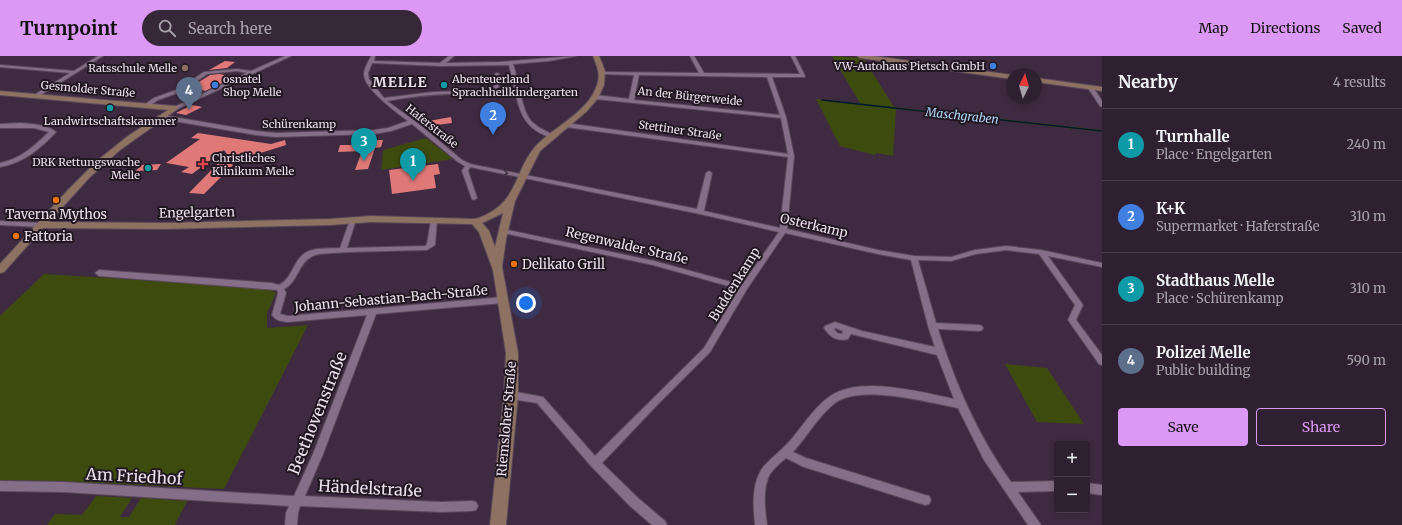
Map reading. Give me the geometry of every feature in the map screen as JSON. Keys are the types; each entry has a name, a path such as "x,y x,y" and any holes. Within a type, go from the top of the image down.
{"street":[{"path":"36,96 101,56"},
{"path":"0,270 41,225 116,149 175,108 289,56"},
{"path":"441,65 452,56"},
{"path":"372,59 441,65 510,64 574,56"},
{"path":"498,270 503,230 511,201 517,192 527,166 536,151 587,107 601,86 602,72 596,56"},
{"path":"692,56 702,74"},
{"path":"602,72 637,74 803,76 793,56"},
{"path":"860,56 1006,76"},
{"name":"Haferstraße","path":"372,59 366,73 366,79 383,100 460,161 468,165 523,176"},
{"path":"510,64 515,76 520,109 536,129 552,136"},
{"path":"0,66 73,72"},
{"path":"147,105 156,99 181,90 206,73 237,70 252,72"},
{"path":"495,91 498,84 496,74"},
{"path":"631,100 637,74"},
{"name":"Buddenkamp","path":"595,463 707,350 744,288 783,231 790,180 791,156 783,116 769,76"},
{"path":"1042,81 1102,89"},
{"path":"1091,88 1102,106"},
{"path":"383,100 430,94 495,91 517,93"},
{"name":"Gesmolder Straße","path":"0,93 175,108"},
{"name":"An der Bürgerweide","path":"595,97 783,116"},
{"name":"Schürenkamp","path":"162,116 256,134 276,135 374,132 389,130 412,122"},
{"name":"Stettiner Straße","path":"566,125 791,156"},
{"path":"0,126 31,126 48,129 53,132 22,159 11,164 0,164"},
{"path":"468,165 466,171 474,198"},
{"path":"700,212 709,173"},
{"name":"Osterkamp","path":"523,176 700,212 878,252 914,258 951,259 975,252 1006,248 1041,252 1102,265"},
{"name":"Engelgarten","path":"41,225 164,226 330,222 353,220 434,220 476,223 496,214 511,201"},
{"path":"343,250 353,220"},
{"path":"280,288 288,284 302,261 308,255 316,252 427,248 431,245 434,220"},
{"path":"0,223 41,225"},
{"name":"Riemsloher Straße","path":"476,223 484,231 498,270 512,353 511,395 498,507 498,525"},
{"name":"Regenwalder Straße","path":"503,230 654,263 744,288"},
{"path":"1041,252 1079,305 1072,320 1102,362"},
{"path":"914,258 932,326 962,405 982,446 1008,487 1035,525"},
{"name":"Johann-Sebastian-Bach-Straße","path":"99,273 272,286 280,288 282,292 276,315 280,318 372,312 503,300"},
{"name":"Beethovenstraße","path":"291,525 292,513 318,454 372,312"},
{"path":"932,326 979,328"},
{"path":"848,330 941,352"},
{"path":"761,525 759,498 766,471 785,454 832,400 844,394 863,391 891,391 962,405"},
{"path":"511,395 540,400 595,463 634,502 661,525"},
{"path":"785,454 804,462 926,500"},
{"name":"Am Friedhof","path":"0,486 59,487 267,500"},
{"path":"1008,487 1054,486"},
{"path":"1090,488 1102,490"},
{"name":"Händelstraße","path":"267,500 298,500 441,508 472,506"}],"green space":[{"path":"832,56 863,58 894,107 1102,130 1102,132 896,109 893,156 876,153 875,155 840,146 816,99 890,106 860,103"},
{"path":"426,138 453,159 381,170 383,150"},
{"path":"44,274 268,288 276,293 267,313 267,328 308,325 224,489 0,480 0,316"},
{"path":"1005,364 1047,368 1084,424 1037,422"},
{"path":"96,496 132,498 120,517 129,517 141,498 187,501 175,525 47,525 55,514 82,515"}],"building":[{"path":"225,61 235,62 227,68 209,70"},
{"path":"219,74 235,77 205,91 191,87 210,75"},
{"path":"192,105 202,107 186,115 176,113"},
{"path":"451,117 452,123 437,125 430,128 423,122"},
{"name":"Christliches Klinikum Melle","path":"198,133 271,144 285,140 286,145 251,156 231,165 233,165 204,194 189,193 227,154 224,150 192,174 181,172 189,167 166,163 200,139 191,138"},
{"path":"370,140 383,140 381,147 375,148 368,169 355,170 362,151 338,152 340,145 369,145"},
{"name":"DRK Rettungswache Melle","path":"161,164 157,170 136,171 141,165"},
{"path":"438,164 440,174 434,175 436,188 392,194 389,170"}],"waterway":[{"name":"Maschgraben","path":"822,100 1102,131"}],"place":[{"name":"VW-Autohaus Pietsch GmbH","path":"993,66"},
{"name":"Ratsschule Melle","path":"185,68"},
{"name":"osnatel Shop Melle","path":"215,85"},
{"name":"Abenteuerland Sprachheilkindergarten","path":"444,85"},
{"name":"Landwirtschaftskammer","path":"110,108"},
{"name":"Polizei Melle","path":"189,110"},
{"name":"K+K","path":"493,135"},
{"name":"Stadthaus Melle","path":"364,161"},
{"name":"Christliches Klinikum Melle","path":"203,164"},
{"name":"DRK Rettungswache Melle","path":"148,168"},
{"name":"Turnhalle","path":"413,181"},
{"name":"Taverna Mythos","path":"56,200"},
{"name":"Fattoria","path":"16,236"},
{"name":"Delikato Grill","path":"514,264"}],"district":[{"name":"MELLE","path":"400,82"}]}
